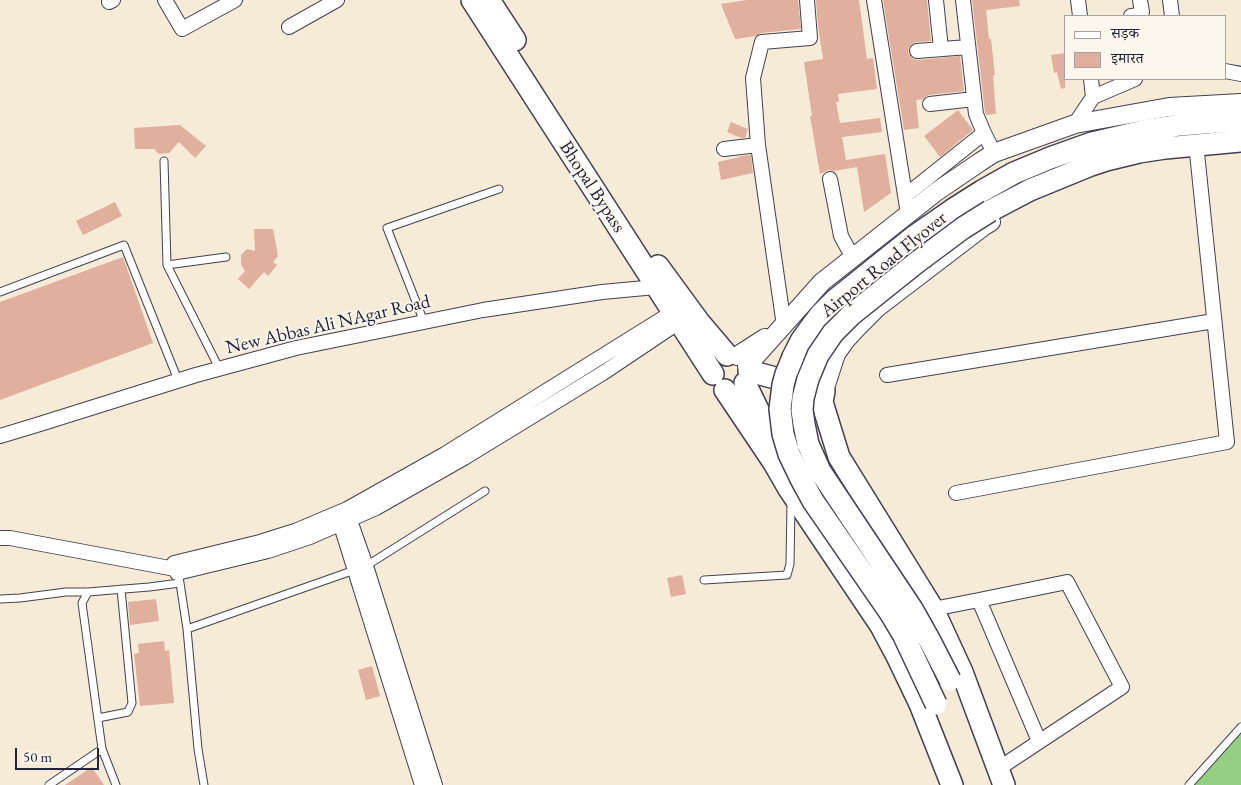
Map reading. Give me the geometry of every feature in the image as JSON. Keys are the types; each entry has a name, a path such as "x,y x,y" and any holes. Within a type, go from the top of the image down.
{"main road":[{"name":"Bhopal Bypass","path":"472,0 664,285 700,322 736,372"},
{"name":"Bhopal Bypass","path":"489,0 653,258 676,317 736,372"},
{"name":"Airport Road Flyover","path":"948,755 936,704 903,634 814,501 801,479 790,454 784,434 780,409 783,385 793,357 801,341 814,323 835,300 916,235 982,191 1014,173 1092,143 1148,130 1241,120"},
{"name":"Airport Road Flyover","path":"994,774 950,680 916,616 826,482 813,456 808,444 802,410 803,398 810,373 818,355 833,333 851,315 916,263 963,228 990,211 1030,190 1091,165 1139,152 1165,148 1241,144"},
{"path":"736,372 823,397 839,457 933,609 962,672 994,774"},
{"path":"736,372 774,463 789,489 881,626 920,704 965,785"},
{"path":"948,755 952,785"}],"street":[{"path":"165,0 182,29 235,0"},
{"path":"289,27 337,0"},
{"path":"784,326 758,145 753,78 762,42 810,38 807,0"},
{"path":"874,0 908,214"},
{"path":"936,0 941,49"},
{"path":"963,0 976,114 994,153"},
{"path":"1078,0 1080,15"},
{"path":"1139,15 1142,12 1140,0"},
{"path":"1170,0 1172,15"},
{"path":"917,51 968,47"},
{"path":"1226,70 1241,74"},
{"path":"1091,80 1094,97"},
{"path":"1075,124 1094,97 1133,80"},
{"path":"930,104 974,99"},
{"path":"736,372 784,326 822,282 936,192 994,153 1075,124 1169,107 1241,103"},
{"path":"905,196 984,133"},
{"path":"823,397 836,354 856,329 878,307 984,226 1002,215 1066,185 1105,170 1241,144"},
{"path":"724,149 758,145"},
{"path":"956,493 1226,442 1197,153"},
{"path":"830,179 841,236 853,258"},
{"name":"New Abbas Ali NAgar Road","path":"0,436 178,380 296,348 484,310 593,293 664,285"},
{"path":"0,538 10,538 176,572 268,551 310,537 344,516 376,508 464,458 603,373 676,317"},
{"path":"887,375 1214,321"},
{"path":"344,516 422,785"},
{"path":"360,568 435,785"},
{"path":"933,609 1067,582 1122,686 1039,741 994,774"},
{"path":"979,600 1039,741"}],"lane":[{"path":"164,161 167,265 219,368"},
{"path":"424,322 387,228 500,189"},
{"path":"0,292 124,245 178,380"},
{"path":"167,265 226,257"},
{"path":"704,580 787,575 790,564 792,498 789,489"},
{"path":"187,629 360,568 485,491"},
{"path":"0,599 66,592 121,589 176,572 187,629 198,749 204,785"},
{"path":"98,718 128,712 132,703 121,589"},
{"path":"88,592 82,603 102,749 116,785"},
{"path":"1189,785 1241,727"},
{"path":"50,785 102,749"}],"green space":[{"path":"1241,732 1241,785 1194,785"}],"building":[{"path":"747,0 798,0 801,29 761,33 756,36 735,39 721,4"},
{"path":"816,0 859,0 867,59 873,58 877,89 838,94 839,102 836,102 840,123 880,118 882,132 842,137 846,160 885,154 891,193 864,212 857,167 834,171 829,170 820,174 810,116 812,116 804,62 823,59"},
{"path":"883,0 927,0 931,41 912,44 908,52 913,59 960,56 964,91 929,95 923,99 916,100 919,128 904,130"},
{"path":"972,0 1019,0 1020,6 986,10 995,75 993,75 996,114 986,115 985,112"},
{"path":"1064,53 1065,88 1061,89 1057,72 1054,73 1051,55"},
{"path":"958,110 973,130 940,157 924,136"},
{"path":"731,122 748,129 745,138 727,132"},
{"path":"180,125 206,146 195,158 179,142 169,153 159,154 154,149 135,149 134,128"},
{"path":"751,155 753,173 721,180 718,162"},
{"path":"115,202 122,216 83,235 76,221"},
{"path":"254,229 273,229 278,256 273,262 277,265 268,276 264,272 249,289 238,279 245,271 241,264 241,255 247,249 255,251"},
{"path":"123,257 153,343 0,400 0,302"},
{"path":"682,575 686,594 671,597 667,578"},
{"path":"156,599 159,621 130,625 128,602"},
{"path":"164,641 165,651 169,650 174,703 140,706 134,654 139,653 138,644"},
{"path":"372,666 380,696 366,700 358,670"},
{"path":"92,767 104,785 65,785"}]}
